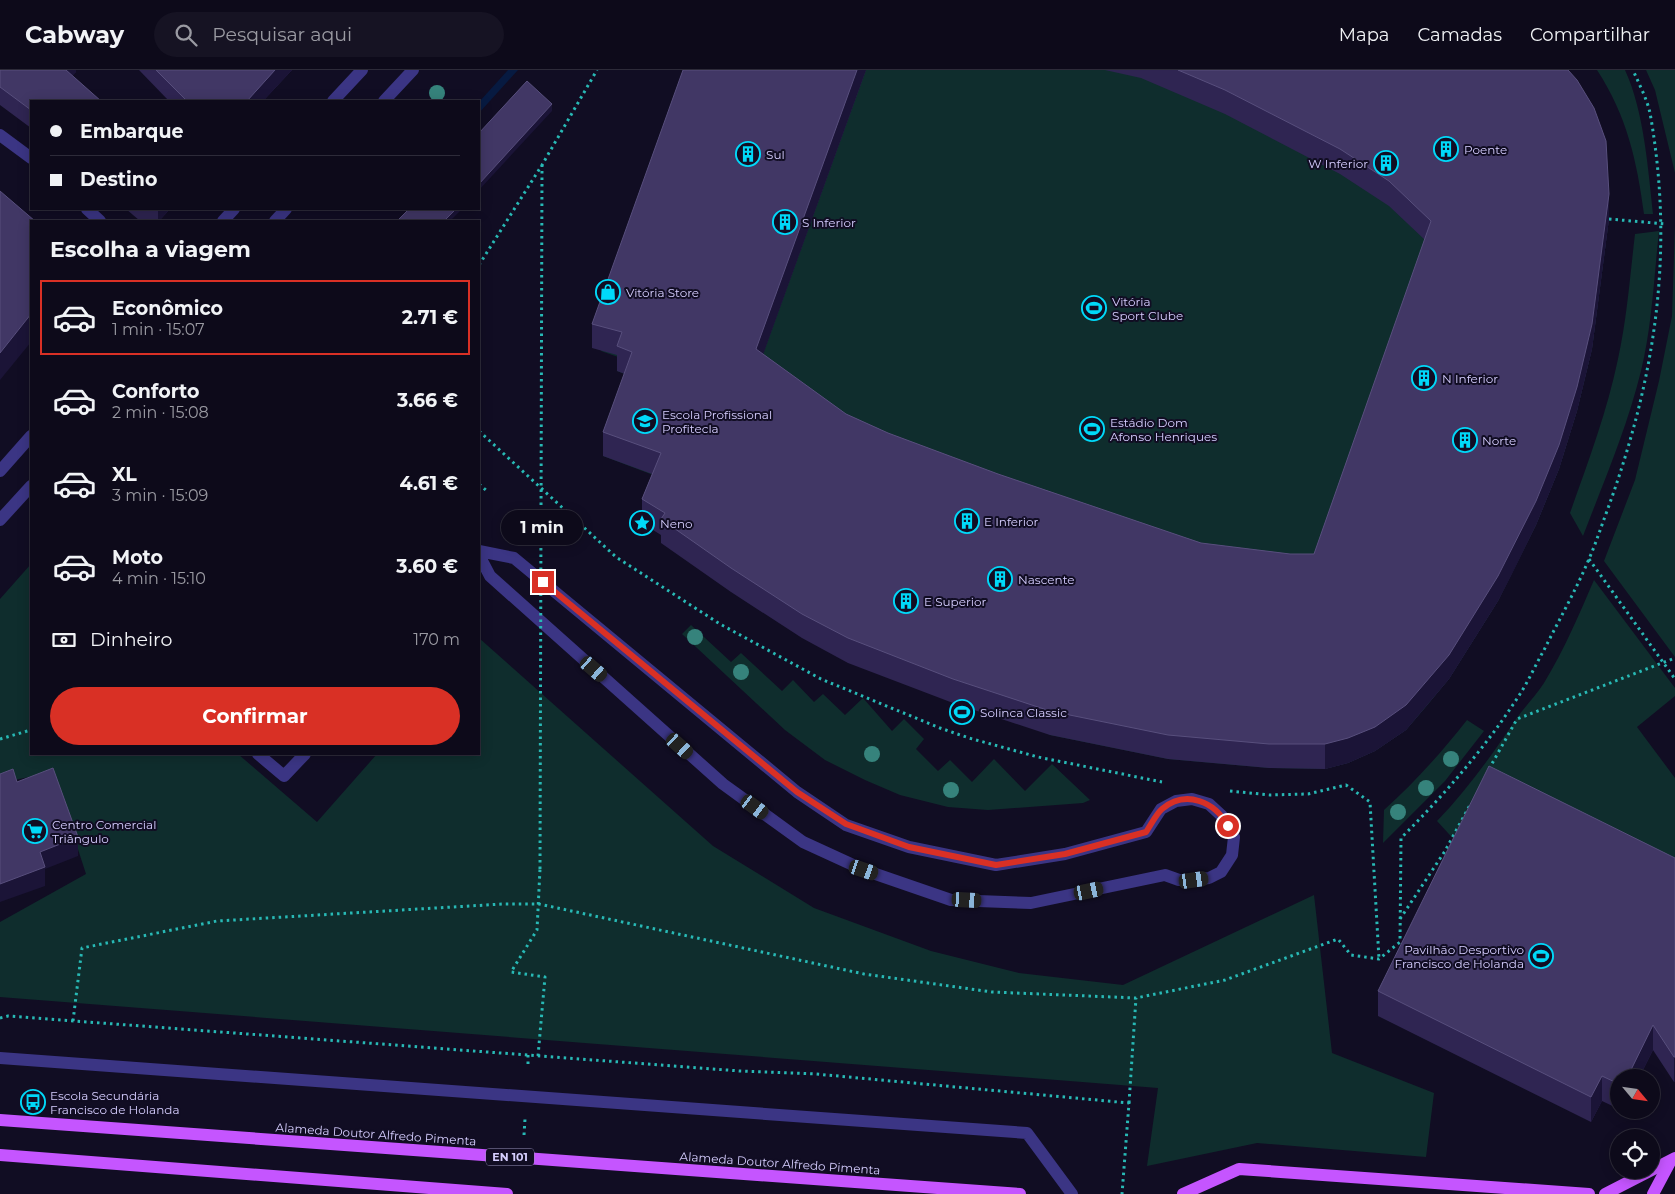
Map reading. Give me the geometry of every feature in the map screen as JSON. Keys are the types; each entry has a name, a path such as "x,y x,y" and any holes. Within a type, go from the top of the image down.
{"main road":[{"name":"Alameda Doutor Alfredo Pimenta","path":"0,1120 1020,1194"},
{"path":"0,1155 507,1194"},
{"path":"1605,1194 1672,1160"},
{"path":"1653,1194 1672,1160"},
{"path":"1183,1194 1239,1169 1447,1190 1589,1194"},
{"path":"1208,1194 1212,1181"}],"street":[{"path":"334,100 362,70"},
{"path":"385,100 413,70"},
{"path":"0,135 30,157"},
{"path":"88,210 99,220"},
{"path":"224,220 233,210"},
{"path":"276,220 285,210"},
{"path":"0,471 30,437"},
{"path":"0,520 30,487"},
{"path":"480,550 514,558 797,792 846,824 909,847 996,865 1065,854 1146,832 1161,810 1176,801 1192,799 1209,804 1222,816 1234,837 1232,855 1221,872 1209,878 1179,880 1165,875 1031,903 950,900 864,870 803,842 722,784 490,576 480,557"},
{"path":"259,755 284,776 304,755"},
{"path":"0,1058 1027,1133 1072,1194"}],"path":[{"path":"480,263 542,165 597,70"},
{"path":"1609,219 1666,225 1660,168 1650,111 1633,70"},
{"path":"538,1056 546,977 511,972 537,930 540,869 542,165"},
{"path":"73,1021 82,948 217,921 503,904 538,904 864,974 992,992 1136,998 1225,980 1338,939 1351,955 1379,959 1400,942 1401,838 1436,803 1473,759 1520,694 1589,559 1641,409 1655,347 1663,288 1666,234"},
{"path":"480,432 616,556 720,624 821,679 969,738 1032,755 1168,783"},
{"path":"480,485 488,492"},
{"path":"1589,559 1675,678"},
{"path":"1485,777 1517,719 1675,658"},
{"path":"0,739 30,730"},
{"path":"1227,791 1270,795 1308,794 1346,784 1370,802 1379,959"},
{"path":"1400,919 1445,851 1472,801"},
{"path":"1122,1194 1136,998"},
{"path":"0,1018 8,1016 740,1071 816,1074 1129,1104"},
{"path":"528,1055 528,1064"},
{"path":"524,1139 526,1113"}],"green space":[{"name":"Estádio Dom Afonso Henriques","path":"692,70 1545,70 1609,219 1592,349 1577,411 1559,469 1536,525 1498,601 1449,679 1406,730 1375,751 1348,763 1325,769 1269,768 1168,759 1050,735 665,537 642,523 661,478 603,456 632,377 617,371 621,358 601,351"},
{"path":"1597,70 1625,70 1637,103 1641,122 1653,214 1644,214 1638,176 1629,139 1616,104"},
{"path":"1646,70 1675,70 1675,173 1655,90"},
{"path":"1675,225 1675,657 1604,561 1635,480 1659,381 1672,316"},
{"path":"1659,231 1650,319 1641,371 1622,434 1583,536 1570,513 1597,437 1614,379 1624,328 1635,234"},
{"path":"30,565 30,755 239,755 317,822 376,755 480,755 480,639 713,846 814,908 931,951 1019,973 1123,985 1314,895 1332,1053 1434,1093 1426,1157 1257,1143 1147,1166 1158,1088 0,997 0,922 86,874 53,772 0,783 0,599"},
{"path":"1594,580 1675,688 1675,696 1637,727 1675,778 1675,880 1459,845 1437,821 1479,772 1544,683 1565,645"},
{"path":"691,625 731,662 741,653 782,691 793,680 814,702 823,694 845,715 863,698 892,731 904,719 924,739 916,749 938,771 950,760 972,782 994,759 1025,791 1052,764 1090,800 1083,803 988,810 948,807 900,795 865,780 825,760 785,730 682,634"},
{"path":"1467,720 1484,731 1445,781 1383,843 1384,810 1427,767"}],"water":[{"path":"508,70 518,70 480,112 480,101"}],"building":[{"path":"0,70 66,70 100,100 30,100 30,109 0,87"},
{"path":"156,70 275,70 248,100 186,100"},
{"path":"683,70 857,70 756,349 846,414 888,433 998,474 1201,543 1290,554 1314,554 1431,221 1389,181 1340,149 1225,90 1178,70 1568,70 1577,80 1594,108 1606,141 1609,194 1592,324 1577,387 1559,445 1536,501 1498,576 1449,655 1406,705 1375,727 1348,738 1325,744 1269,744 1168,735 1050,711 953,679 848,638 802,614 731,568 661,519 665,513 642,499 661,453 603,432 632,352 617,346 622,332 592,324"},
{"path":"527,81 552,104 480,183 480,132"},
{"path":"0,191 34,220 30,220 30,315 0,353"},
{"path":"408,210 455,210 445,220 398,220"},
{"name":"Pavilhão Desportivo Francisco de Holanda","path":"1489,766 1675,858 1675,1057 1653,1025 1631,1069 1610,1069 1610,1080 1602,1076 1591,1097 1378,991"},
{"name":"Centro Comercial Triângulo","path":"53,768 78,837 40,852 45,867 0,884 0,774 13,769 17,782"}],"place":[{"name":"Poente","path":"1446,149"},
{"name":"Sul","path":"748,154"},
{"name":"W Inferior","path":"1386,163"},
{"name":"S Inferior","path":"785,222"},
{"name":"Vitória Store","path":"608,292"},
{"name":"Vitória Sport Clube","path":"1094,308"},
{"name":"N Inferior","path":"1424,378"},
{"name":"Escola Profissional Profitecla","path":"645,421"},
{"name":"Estádio Dom Afonso Henriques","path":"1092,429"},
{"name":"Norte","path":"1465,440"},
{"name":"E Inferior","path":"967,521"},
{"name":"Neno","path":"642,523"},
{"name":"Nascente","path":"1000,579"},
{"name":"E Superior","path":"906,601"},
{"name":"Solinca Classic","path":"962,712"},
{"name":"Centro Comercial Triângulo","path":"35,831"},
{"name":"Pavilhão Desportivo Francisco de Holanda","path":"1541,956"},
{"name":"Escola Secundária Francisco de Holanda","path":"33,1102"}],"route":[{"path":"543,582 797,792 846,824 909,847 996,865 1065,854 1146,832 1161,810 1176,801 1192,799 1209,804 1222,816 1228,826"}]}
